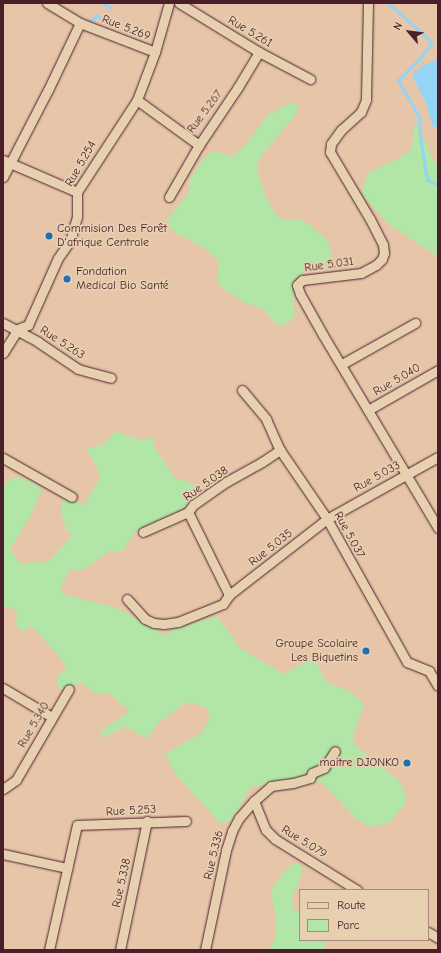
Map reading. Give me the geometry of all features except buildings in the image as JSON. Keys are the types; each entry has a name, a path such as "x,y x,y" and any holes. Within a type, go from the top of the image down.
{"street":[{"name":"Rue 5.269","path":"47,3 80,22 155,52"},
{"name":"Rue 5.254","path":"3,353 18,329 28,325 58,258 70,241 77,217 77,192 137,100 155,52 169,3"},
{"name":"Rue 5.261","path":"179,3 259,52 310,78"},
{"name":"Rue 5.031","path":"368,3 366,100 361,112 341,130 331,144 330,152 384,245 384,253 382,259 376,265 361,273 302,280 298,285 300,294 342,364 405,475 438,528"},
{"path":"3,177 7,161 48,90 80,22"},
{"name":"Rue 5.267","path":"137,100 199,144 238,87 259,52"},
{"path":"169,197 199,144"},
{"path":"7,161 77,192"},
{"name":"Rue 5.263","path":"3,323 18,329 78,369 111,378"},
{"path":"342,364 415,323"},
{"name":"Rue 5.040","path":"368,410 438,370"},
{"name":"Rue 5.037","path":"242,390 266,419 280,450 327,519 407,662 429,670 438,686"},
{"name":"Rue 5.038","path":"143,532 188,512 193,505 226,482 280,450"},
{"name":"Rue 5.033","path":"327,519 438,457"},
{"path":"3,458 72,497"},
{"path":"188,512 229,595"},
{"name":"Rue 5.035","path":"127,599 145,619 154,623 164,624 184,620 223,604 229,595 327,519"},
{"path":"3,688 52,717"},
{"name":"Rue 5.340","path":"3,790 16,780 69,689"},
{"name":"Rue 5.336","path":"205,950 232,831 239,818 254,801 271,786 293,783 310,778 312,773 324,768 335,751"},
{"name":"Rue 5.079","path":"254,801 266,830 275,839 356,889"},
{"name":"Rue 5.253","path":"67,868 77,826 147,821 186,821"},
{"name":"Rue 5.338","path":"120,950 147,821"},
{"path":"3,854 67,868 48,950"},
{"path":"429,933 438,938"}],"green space":[{"path":"289,103 298,105 297,113 258,161 257,170 266,197 275,213 282,219 301,220 309,224 329,242 332,259 327,266 309,270 294,279 293,297 295,314 290,321 282,326 274,322 262,309 243,302 221,287 217,279 219,262 206,249 176,233 170,228 167,220 189,192 189,180 206,156 214,151 232,157 246,144 268,115"},
{"path":"415,121 434,161 438,163 438,257 387,223 363,196 362,191 368,173 407,154 412,147"},
{"path":"116,431 137,439 155,438 153,445 175,478 197,485 197,488 188,506 135,531 123,551 110,551 83,570 70,570 61,585 63,594 117,608 168,637 166,632 217,616 241,649 284,674 315,656 325,681 351,692 364,704 353,736 355,745 396,778 402,786 405,795 405,804 388,824 370,827 355,818 321,781 300,787 279,782 251,787 233,819 221,824 176,775 165,754 201,733 210,718 206,707 187,702 158,723 147,739 125,726 104,738 101,731 130,711 109,694 95,693 82,683 60,690 56,679 67,666 35,629 29,626 23,633 16,625 17,611 9,607 3,608 3,565 5,564 3,561 3,486 9,480 17,477 28,480 40,487 41,491 31,515 10,549 20,563 48,562 72,536 72,532 67,532 61,514 62,501 64,497 69,497 84,505 100,476 97,467 86,449 104,444"},
{"path":"296,863 301,865 302,874 292,898 293,908 299,913 299,941 325,941 324,945 327,950 269,950 276,935 276,921 271,890 287,868"}],"water":[{"path":"438,59 438,135 436,127 433,127 426,103 412,75 422,66"}],"waterway":[{"path":"103,3 110,8"},
{"path":"388,3 432,42 421,57 398,80 419,117 420,136 428,180 438,185"},
{"path":"89,20 94,20 96,15 104,19"}],"place":[{"name":"Commision Des Forêt D'afrique Centrale","path":"49,236"},
{"name":"Fondation Medical Bio Santé","path":"67,279"},
{"name":"Groupe Scolaire Les Biquetins","path":"366,651"},
{"name":"maitre DJONKO","path":"407,763"}]}
